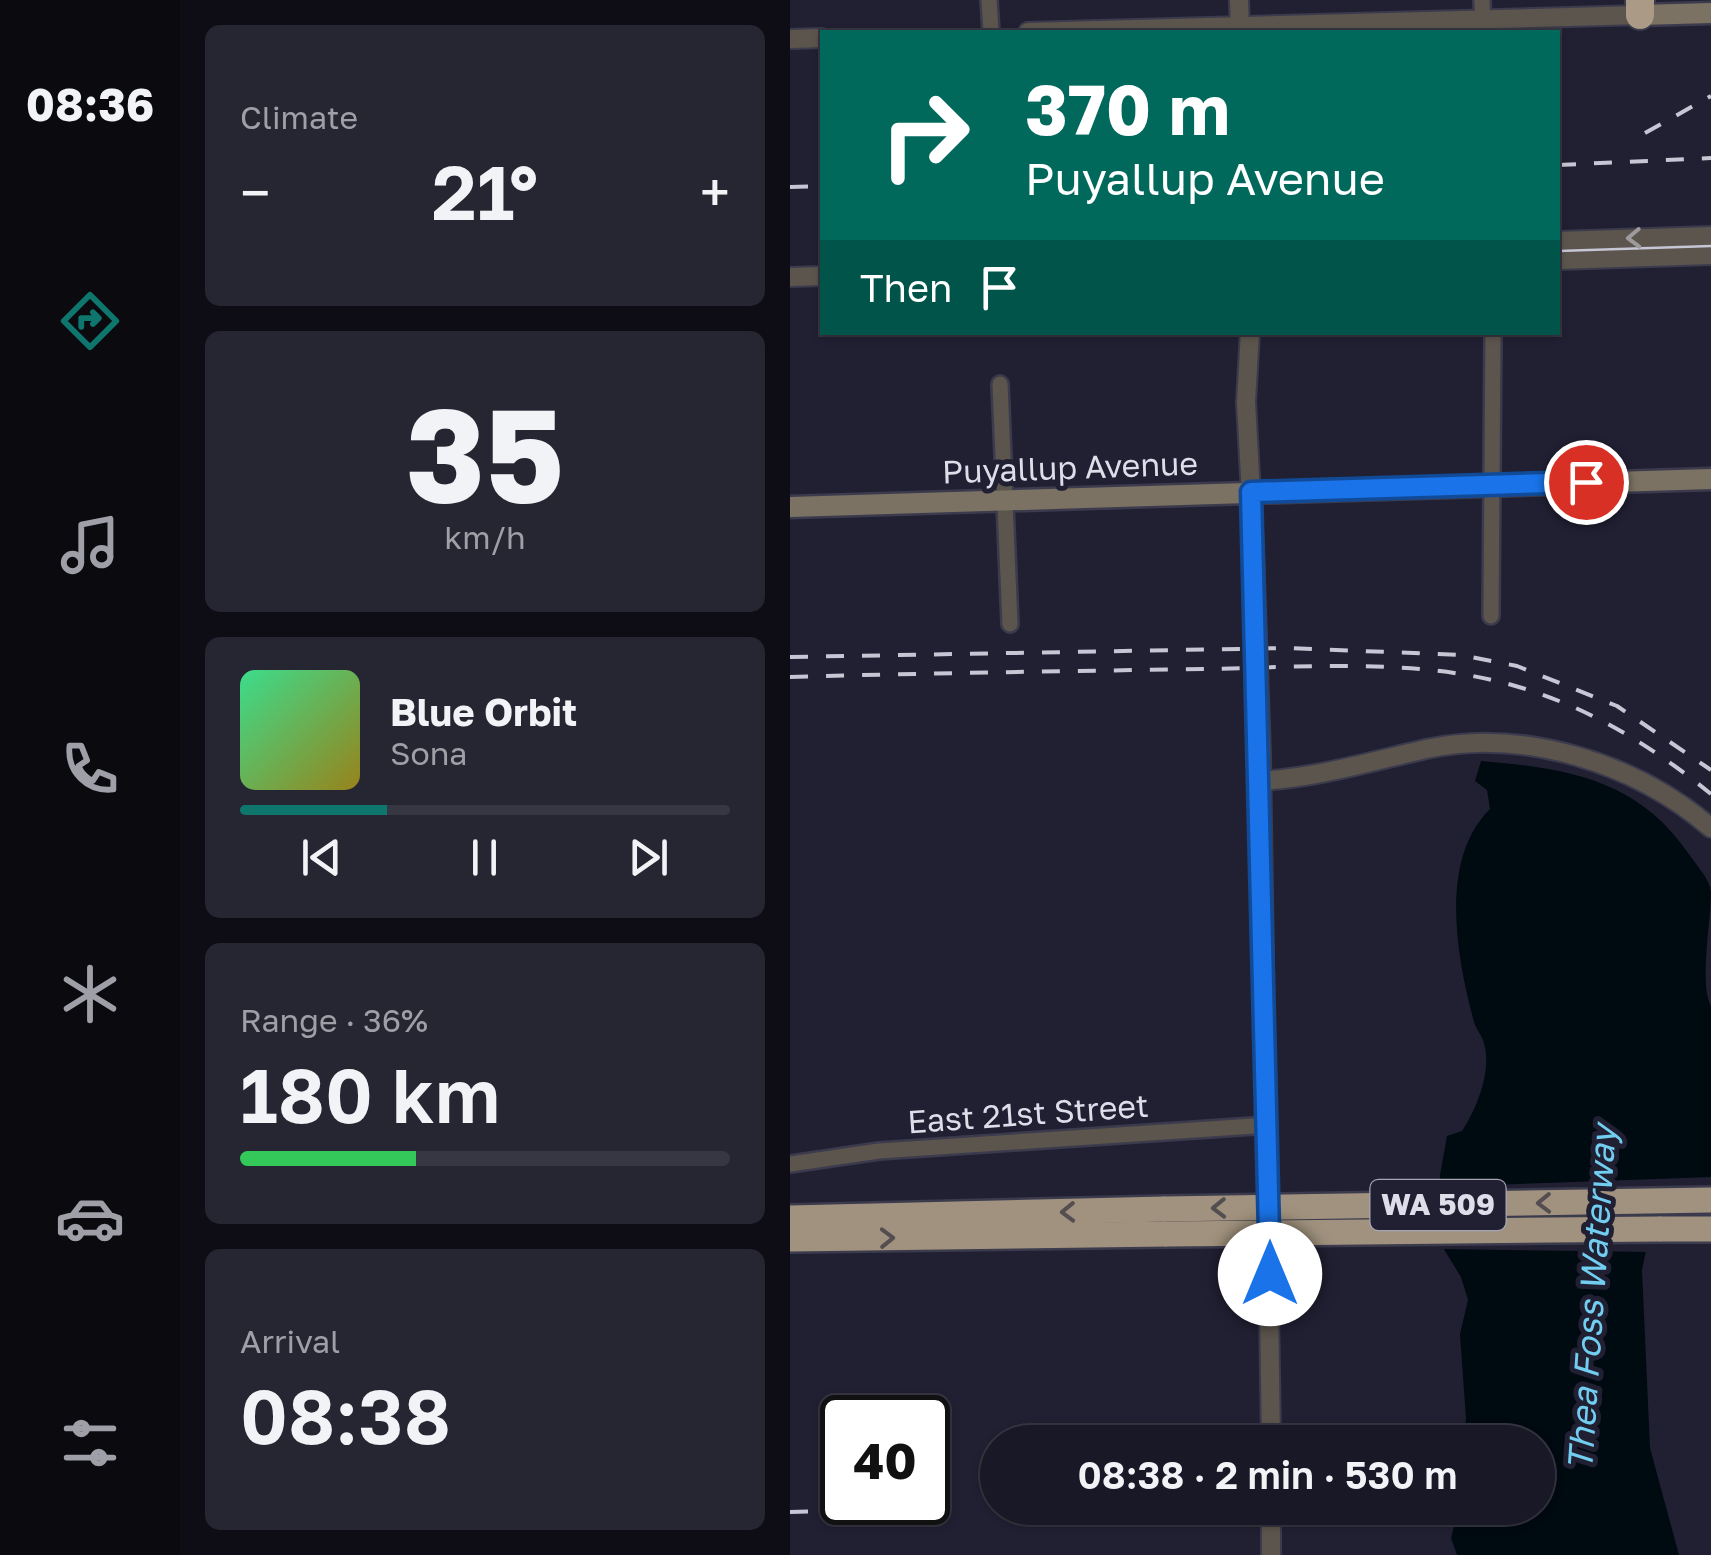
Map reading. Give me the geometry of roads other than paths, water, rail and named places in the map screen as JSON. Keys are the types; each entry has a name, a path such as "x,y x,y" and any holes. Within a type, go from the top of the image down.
{"highway":[{"name":"WA 509","path":"790,1240 1711,1200"},
{"name":"WA 509","path":"790,1218 1711,1229"}],"main road":[{"path":"1643,10 1711,12"},
{"name":"Puyallup Avenue","path":"790,508 1708,479"}],"street":[{"path":"990,0 991,30"},
{"path":"1239,0 1240,28"},
{"path":"1134,30 1643,10"},
{"path":"790,38 820,38"},
{"path":"1560,241 1711,236"},
{"path":"1560,260 1711,255"},
{"path":"790,277 820,276"},
{"path":"1250,335 1246,402 1254,549 1269,1116 1270,1425"},
{"path":"1491,616 1493,335"},
{"path":"1000,384 1010,624"},
{"path":"1261,781 1346,772 1428,749 1510,745 1607,766 1676,802 1711,828"},
{"name":"East 21st Street","path":"790,1164 878,1152 1269,1116"},
{"path":"1271,1525 1271,1555"}],"water":[{"name":"Thea Foss Waterway","path":"1481,761 1570,774 1623,793 1668,828 1710,887 1706,983 1711,1006 1711,1202 1646,1251 1642,1270 1650,1448 1679,1555 1457,1555 1451,1538 1454,1525 1555,1525 1555,1425 1465,1425 1460,1334 1468,1300 1461,1277 1440,1243 1440,1175 1447,1136 1462,1131 1468,1122 1482,1089 1486,1065 1484,1043 1474,1022 1462,969 1456,911 1463,855 1474,830 1490,809 1487,790 1475,781"}],"tram line":[{"path":"1560,251 1711,246"}],"railway":[{"path":"1645,133 1711,96"},
{"path":"1560,165 1711,158"},
{"path":"790,187 820,186"},
{"path":"790,657 1289,648 1461,655 1517,666 1617,706 1711,770"},
{"path":"790,677 1323,666 1438,671 1512,685 1566,704 1641,744 1711,794"},
{"path":"790,1512 820,1511"}]}
